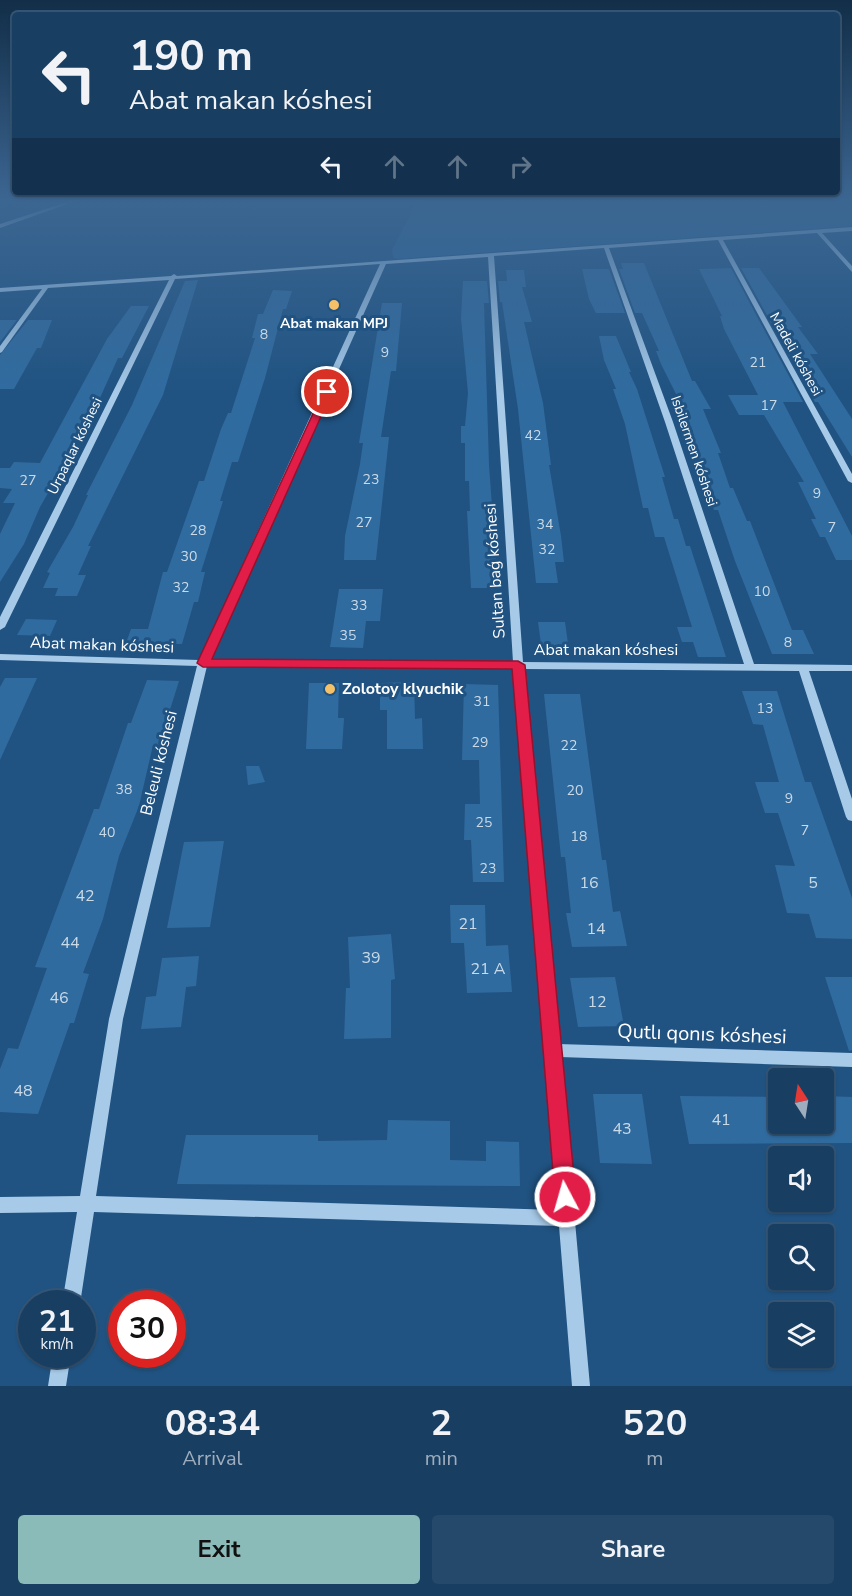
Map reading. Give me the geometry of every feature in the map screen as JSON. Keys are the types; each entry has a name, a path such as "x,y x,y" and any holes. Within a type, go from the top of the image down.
{"street":[{"path":"0,290 344,265"},
{"name":"Beleuli kóshesi","path":"73,1290 116,1019 203,663 383,265"},
{"name":"Sultan baǵ kóshesi","path":"492,265 518,665 581,1386"},
{"name":"Isbilermen kóshesi","path":"612,265 669,422 750,666"},
{"name":"Madeli kóshesi","path":"734,265 852,482"},
{"name":"Urpaqlar kóshesi","path":"0,627 174,276"},
{"path":"0,351 47,286"},
{"name":"Abat makan kóshesi","path":"0,657 203,663 852,668"},
{"path":"803,667 847,784 852,817"},
{"name":"Qutlı qonıs kóshesi","path":"551,1050 852,1060"},
{"path":"0,1205 88,1204 567,1218"},
{"path":"57,1386 60,1368"}],"building":[{"path":"622,265 645,265 692,381 695,381 711,409 703,409 721,453 718,453 730,488 733,488 747,521 750,521 792,630 803,630 814,654 772,654 735,561 718,510 714,510 681,420 689,420 661,364 656,351 659,351 642,313 635,313 619,269 623,269"},
{"path":"731,268 803,402 783,402 852,536 852,560 836,560 825,537 820,537 811,519 816,519 798,482 804,482 764,415 739,415 728,395 758,395 724,329 720,316 722,316 699,269"},
{"path":"741,268 759,268 802,327 798,327 818,354 810,354 852,419 852,457 818,402 815,402"},
{"path":"582,269 609,269 625,313 596,313 589,299"},
{"path":"506,270 524,270 526,287 522,287 532,322 524,322 543,403 551,465 549,465 564,562 555,562 558,583 536,583 518,409 502,302 500,302 498,281 507,281"},
{"path":"198,280 163,395 88,546 91,546 78,575 86,575 77,596 55,596 58,588 43,588 50,573 47,572 73,527 88,495 86,495 132,405 185,281"},
{"path":"463,281 487,281 489,303 484,303 489,465 498,588 471,588 467,511 470,511 469,481 465,481 465,443 461,443 461,426 465,426 468,393 461,318"},
{"path":"273,290 292,291 286,309 283,309 265,378 238,462 232,462 220,501 223,501 201,572 205,572 198,602 194,602 182,644 126,643 131,629 148,629 163,572 167,572 199,481 204,481 221,429 228,413 231,413 255,338 252,338 258,314 263,314"},
{"path":"382,303 402,303 396,371 391,371 381,437 389,437 376,560 344,560 345,536 360,464 363,443 359,443"},
{"path":"131,306 149,306 122,358 118,358 90,420 40,507 24,544 0,582 0,534 15,503 3,503 12,489 0,488 0,468 10,468 14,462 40,463 107,339"},
{"path":"0,320 17,320 0,342"},
{"path":"28,320 52,320 41,348 37,348 14,389 0,389 0,355"},
{"path":"599,336 616,336 631,372 629,372 637,389 665,477 662,477 674,519 678,519 686,546 690,546 726,657 698,657 693,642 682,642 677,627 692,627 664,537 655,537 648,508 643,508 625,424 613,389 616,389 604,360"},
{"path":"339,589 383,589 380,621 366,621 363,648 330,647"},
{"path":"26,619 57,620 50,636 17,635"},
{"path":"538,622 565,622 569,651 542,651"},
{"path":"5,678 37,678 0,760 0,687"},
{"path":"147,680 179,681 159,745 153,745 139,806 119,856 103,919 83,973 89,974 74,1023 70,1023 38,1114 0,1112 0,1069 8,1048 18,1049 47,968 35,967 94,809 99,809 128,723 131,723"},
{"path":"414,682 415,719 422,718 423,749 387,749 387,710 380,710 380,683"},
{"path":"309,683 339,683 338,718 344,718 342,749 306,749"},
{"path":"464,684 498,685 504,882 473,882 471,840 464,840 465,804 480,804 479,760 462,760"},
{"path":"742,691 777,691 805,782 811,782 852,898 852,939 816,938 809,914 787,913 775,865 795,866 778,813 765,813 755,782 779,782 763,725 753,724"},
{"path":"544,694 580,694 602,860 606,860 613,912 620,911 627,946 572,947 566,913 571,913 565,857 561,857"},
{"path":"246,766 259,766 265,782 248,785"},
{"path":"224,841 210,927 167,928 184,842"},
{"path":"450,905 485,905 486,946 508,945 512,992 467,993 464,943 451,943"},
{"path":"391,934 395,979 391,980 391,1038 344,1039 346,988 350,988 348,937"},
{"path":"199,956 196,986 186,987 181,1027 141,1029 146,997 156,996 162,958"},
{"path":"615,977 624,1026 578,1027 570,978"},
{"path":"825,977 852,977 852,1050 849,1051"},
{"path":"593,1094 642,1094 652,1164 600,1163"},
{"path":"680,1096 768,1097 768,1134 834,1134 834,1096 852,1097 852,1143 689,1144"},
{"path":"388,1120 450,1121 450,1160 486,1161 486,1141 519,1142 520,1186 177,1184 186,1135 318,1135 318,1141 387,1140"}],"place":[{"name":"Abat makan MPJ","path":"334,305"},
{"name":"Zolotoy klyuchik","path":"330,689"}],"route":[{"path":"327,392 203,663 518,665 565,1197"}]}
